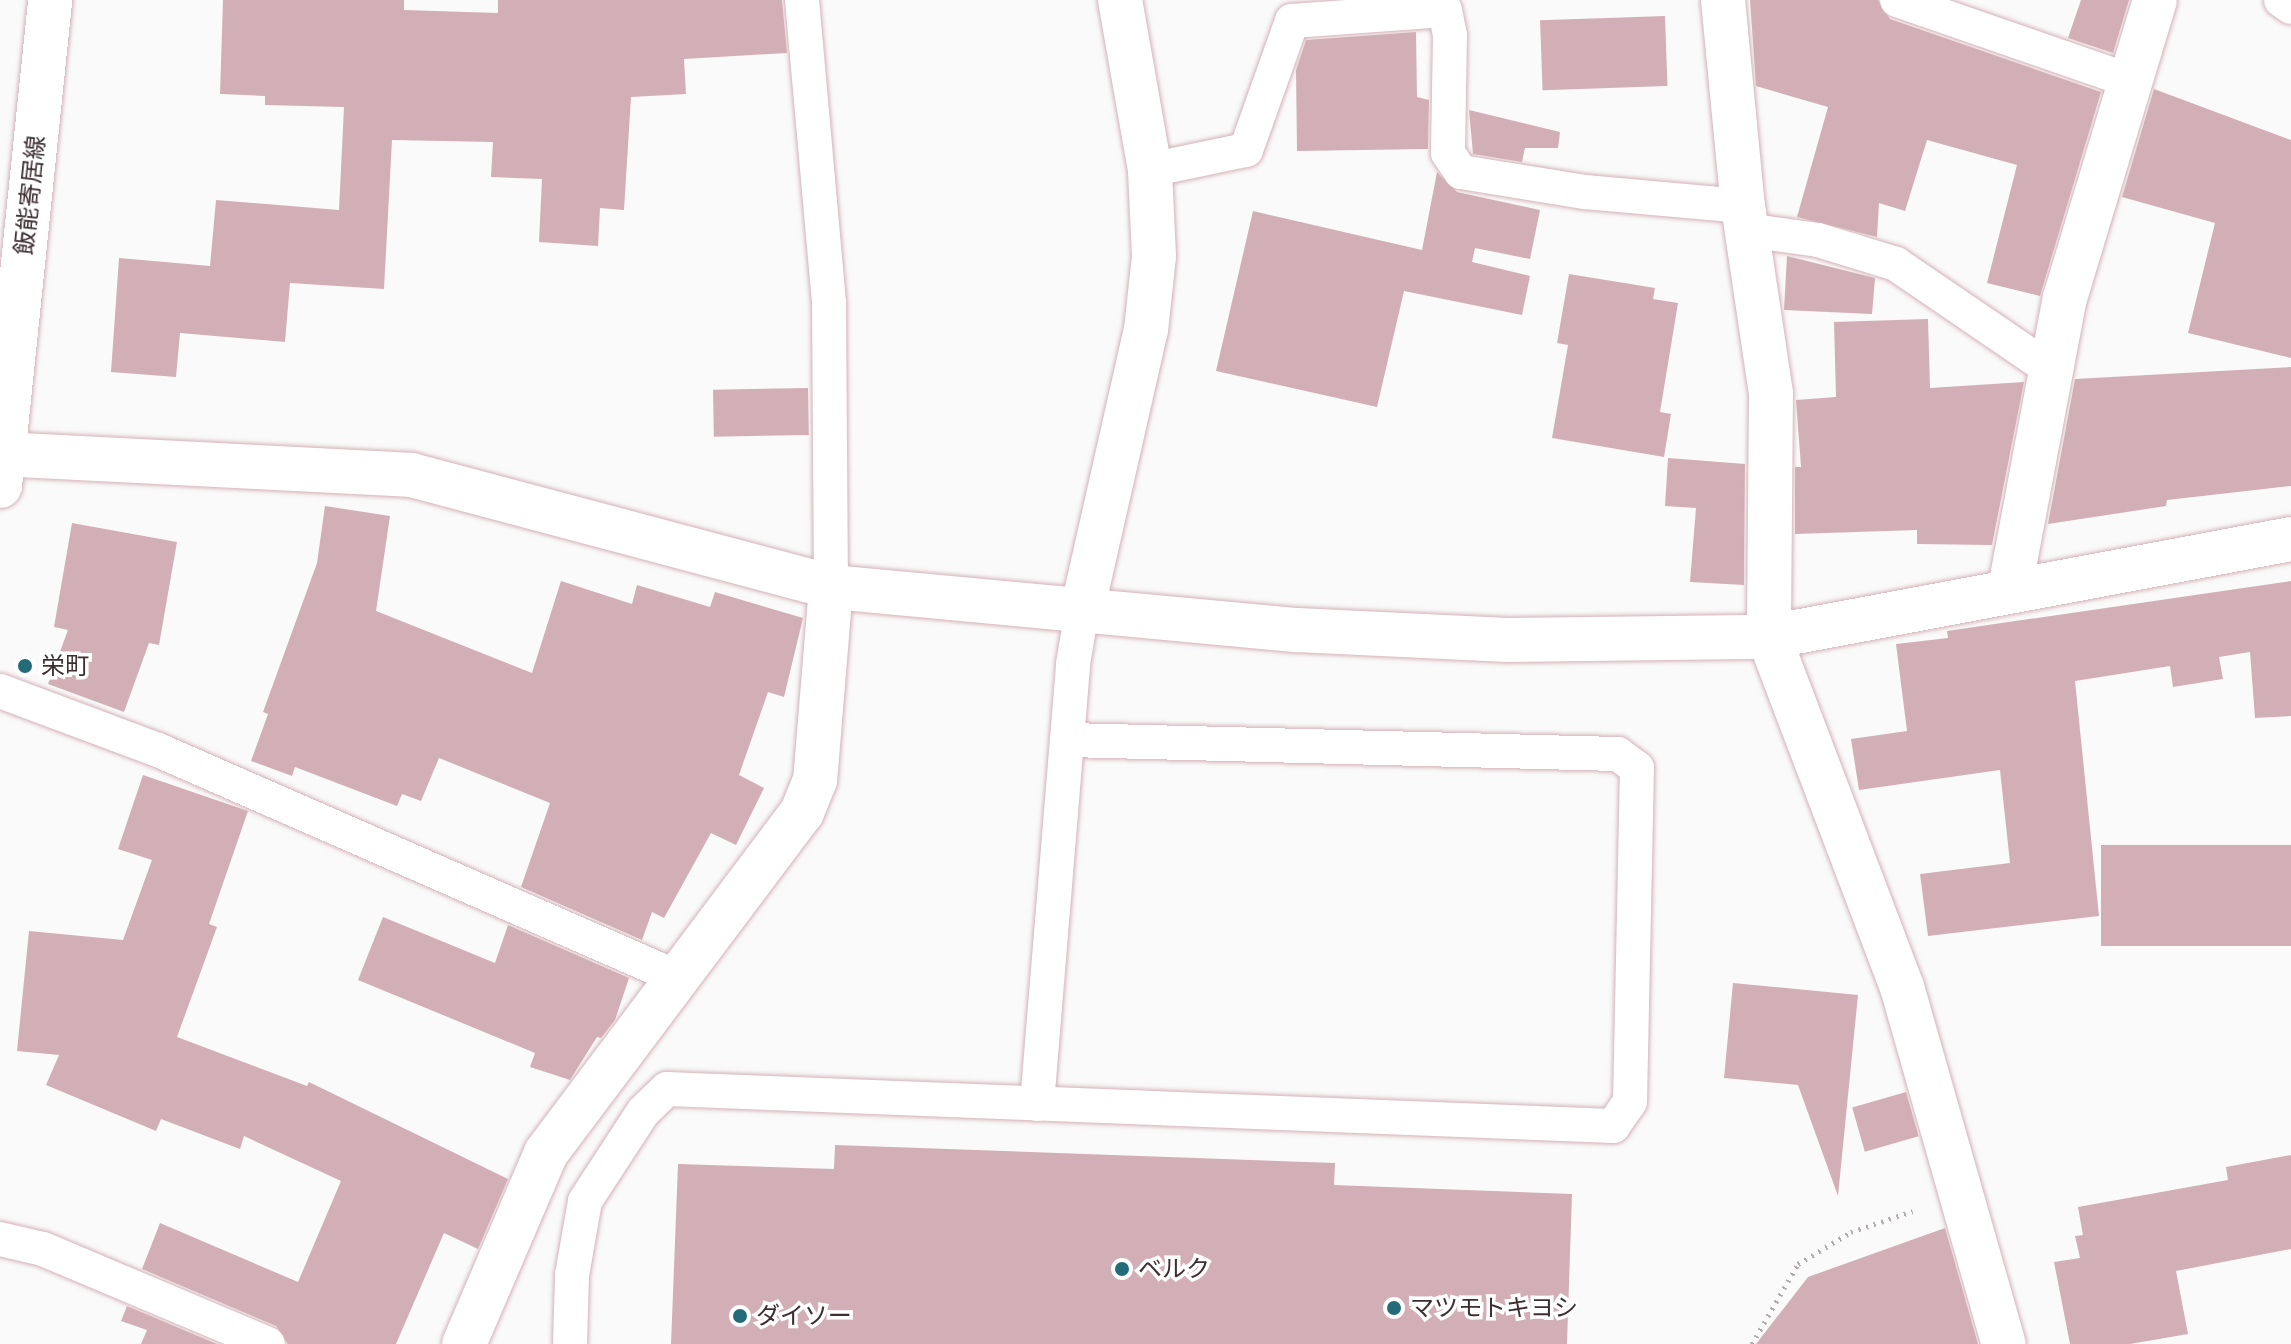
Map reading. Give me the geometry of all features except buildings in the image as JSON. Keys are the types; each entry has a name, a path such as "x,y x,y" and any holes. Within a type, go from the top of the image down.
{"street":[{"name":"飯能寄居線","path":"1,465 50,0"},
{"path":"1082,611 1146,330 1154,256 1150,170 1120,0"},
{"path":"1723,0 1745,218 1771,394 1769,637 1902,987 2004,1344"},
{"path":"2010,588 2065,298 2155,0"},
{"path":"1,465 411,475 831,587 1297,630 1508,640 1769,637 2010,588 2291,539"},
{"path":"464,1344 546,1153 681,979 802,812 815,780 831,587"}],"lane":[{"path":"802,0 829,302 831,587"},
{"path":"1897,0 2131,81"},
{"path":"2281,0 2291,7"},
{"path":"1150,170 1246,150 1292,21 1445,10 1450,35 1448,153 1461,172 1745,218 1896,264 2050,369"},
{"path":"1037,1104 1082,611"},
{"path":"0,691 158,750 681,979"},
{"path":"570,1344 572,1275 585,1201 643,1112 667,1089 1613,1126 1630,1102 1637,768 1618,754 1068,740"},
{"path":"0,1239 43,1249 268,1344"}],"path":[{"path":"1752,1344 1798,1264 1851,1232 1962,1195"}],"place":[{"name":"栄町","path":"25,666"},
{"name":"ベルク","path":"1122,1269"},
{"name":"マツモトキヨシ","path":"1394,1308"},
{"name":"ダイソー","path":"740,1316"}]}
